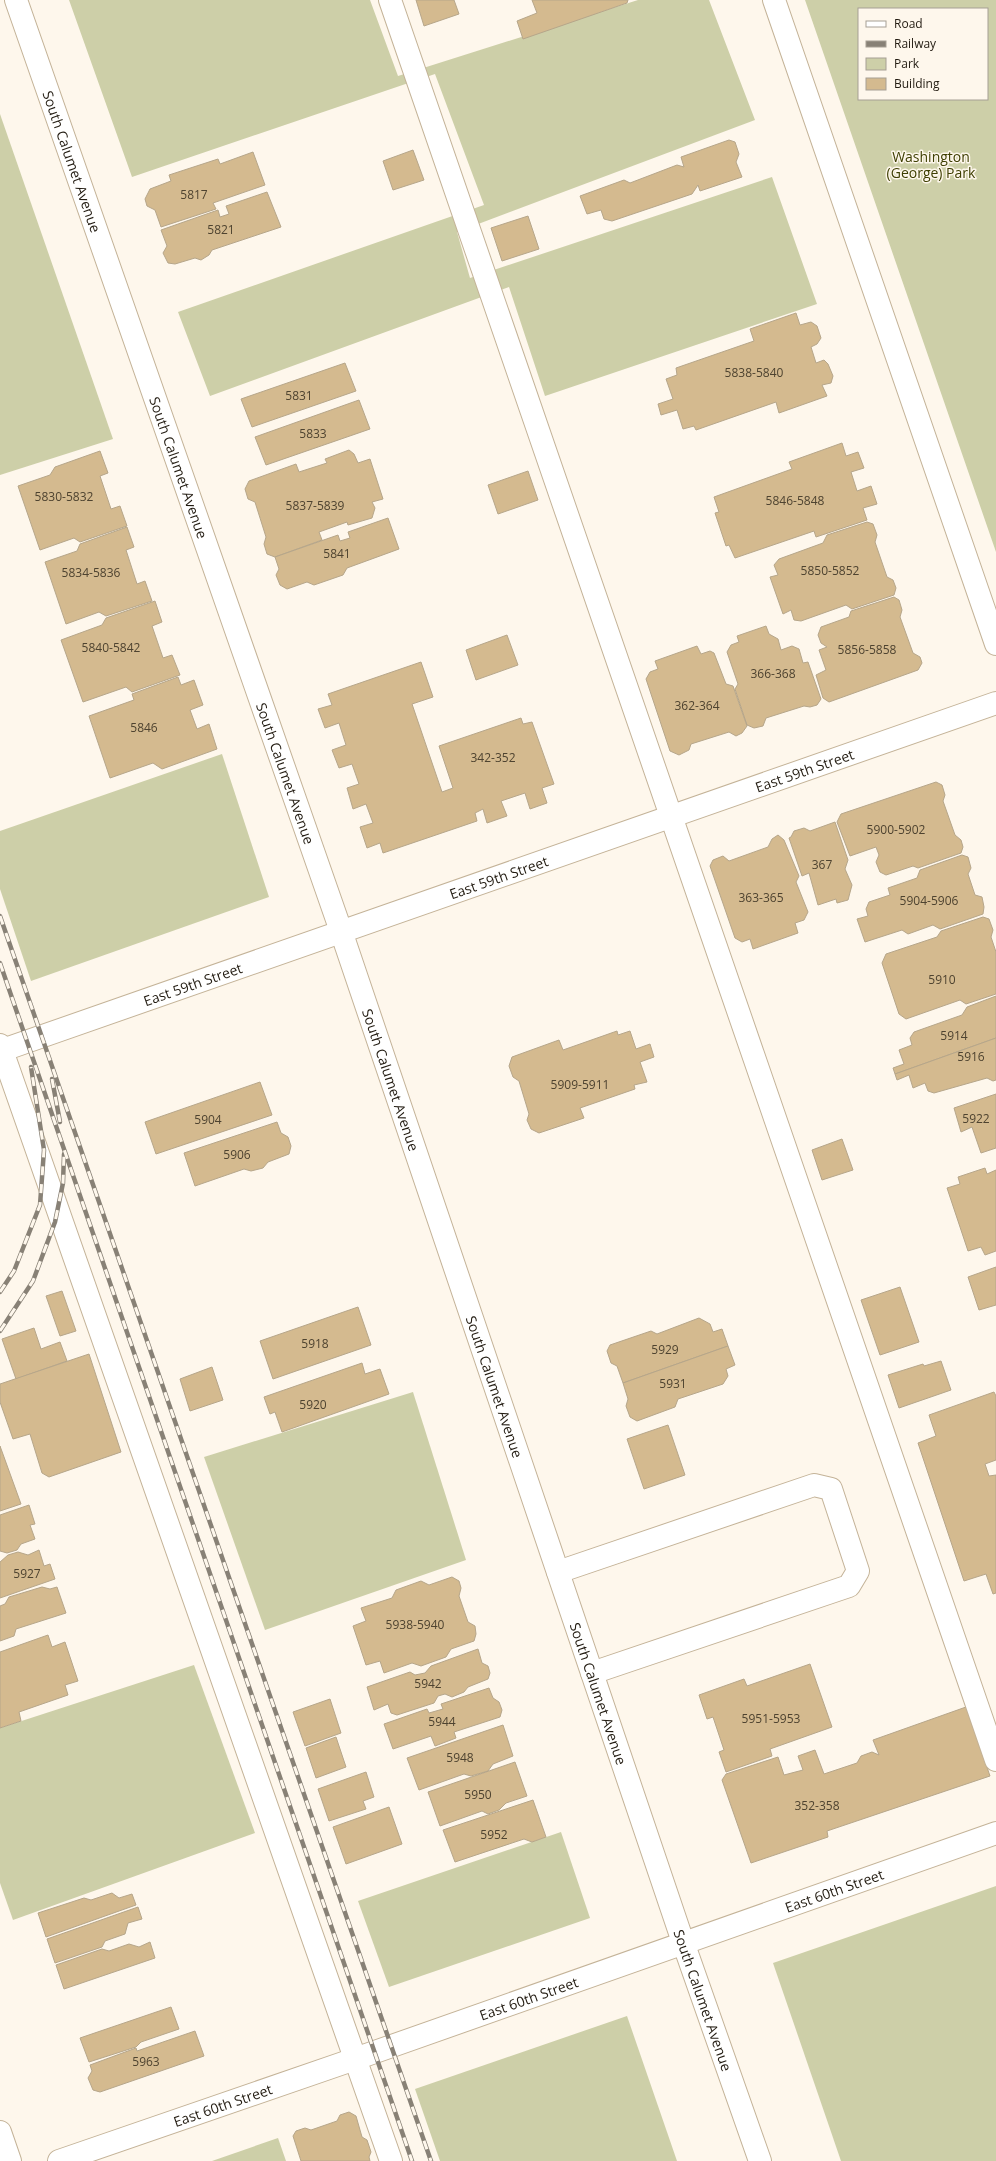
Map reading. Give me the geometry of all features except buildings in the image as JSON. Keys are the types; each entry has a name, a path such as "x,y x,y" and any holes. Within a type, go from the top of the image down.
{"street":[{"name":"South Calumet Avenue","path":"16,0 341,931 683,1942 760,2161"},
{"path":"390,0 996,1760"},
{"path":"774,0 996,644"},
{"name":"East 59th Street","path":"1,1049 996,703"},
{"path":"1,1049 391,2161"},
{"path":"558,1572 814,1484 831,1489 858,1571 849,1586 592,1673"},
{"name":"East 60th Street","path":"59,2161 355,2060 683,1942 996,1833"},
{"path":"0,2132 10,2161"}],"green space":[{"path":"69,0 370,0 398,76 638,0 709,0 755,120 457,232 470,278 772,177 817,304 545,396 509,287 210,396 178,312 484,205 435,74 132,177"},
{"name":"Washington (George) Park","path":"805,0 996,0 996,552"},
{"path":"0,114 113,439 0,475"},
{"path":"222,754 269,897 31,981 0,889 0,831"},
{"path":"413,1392 466,1560 265,1630 204,1457"},
{"path":"194,1665 255,1833 13,1920 0,1883 0,1728"},
{"path":"561,1832 590,1918 389,1987 358,1901"},
{"path":"996,1886 996,2161 841,2161 773,1963"},
{"path":"627,2016 677,2161 440,2161 415,2089"},
{"path":"278,2138 286,2161 212,2161"}],"railway":[{"path":"0,916 431,2161"},
{"path":"0,963 412,2161"},
{"path":"0,1292 14,1271 40,1205 44,1150 31,1067"},
{"path":"52,1079 60,1122"},
{"path":"0,1331 33,1281 55,1222 63,1183 64,1154"}]}
